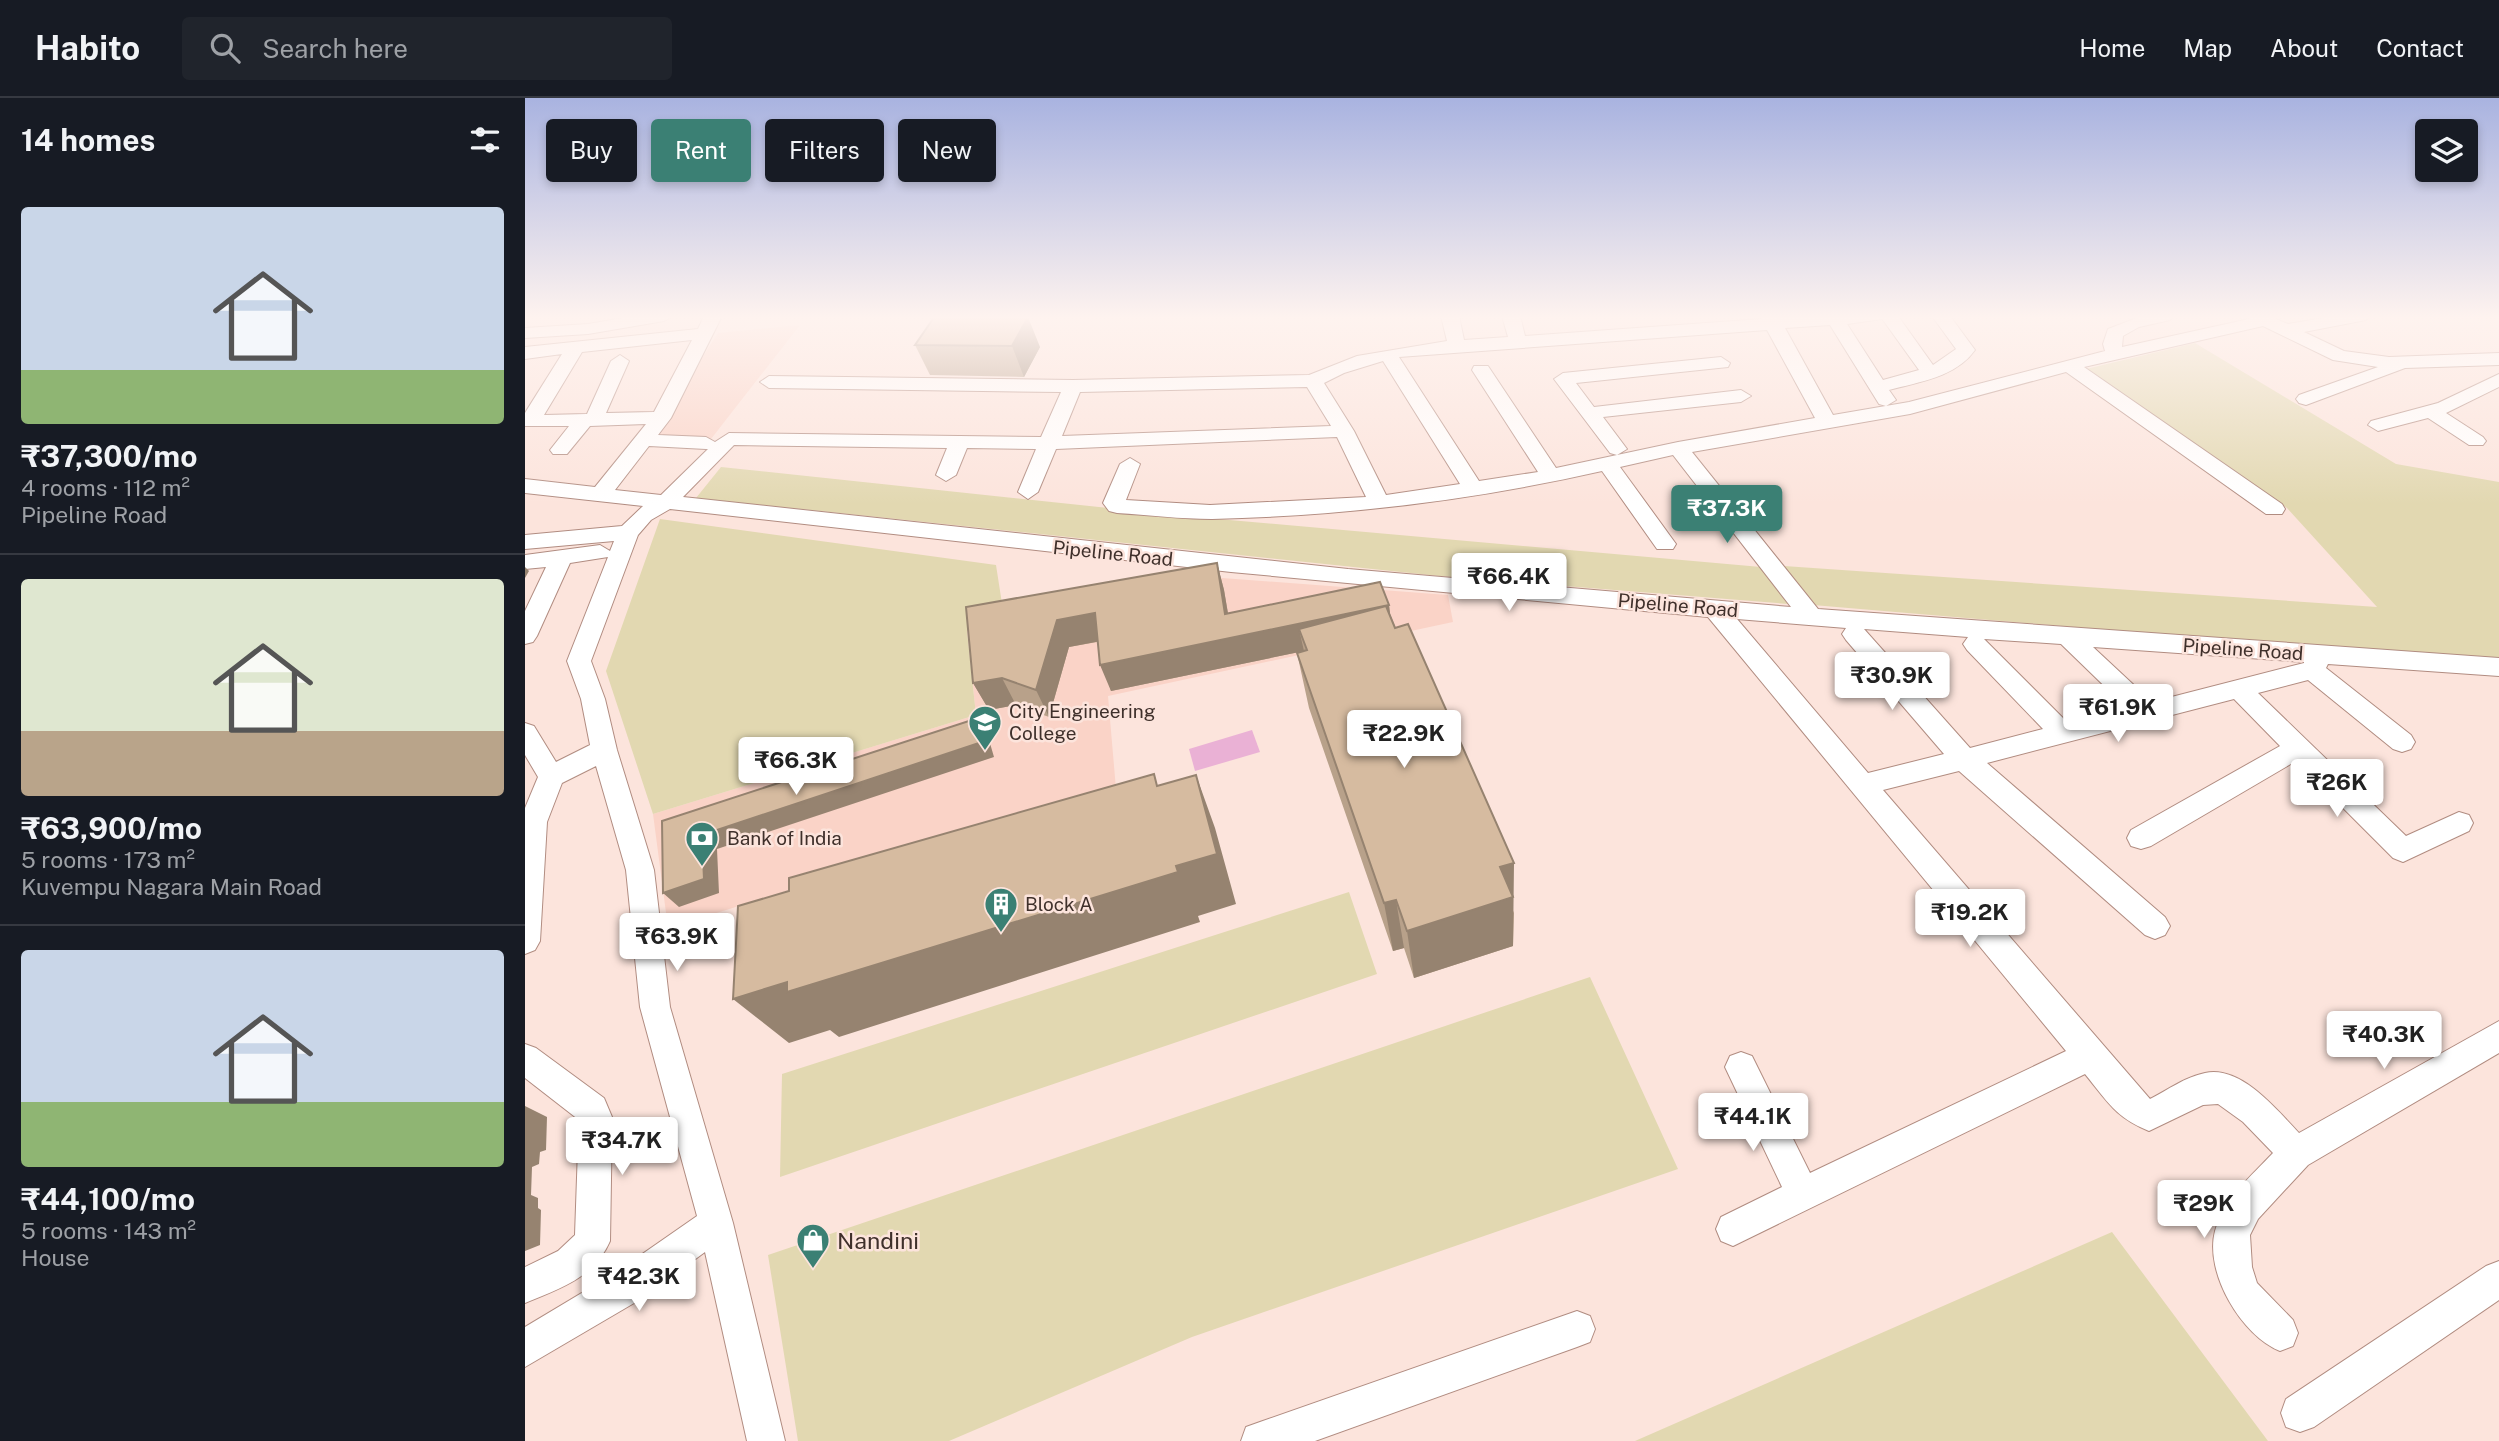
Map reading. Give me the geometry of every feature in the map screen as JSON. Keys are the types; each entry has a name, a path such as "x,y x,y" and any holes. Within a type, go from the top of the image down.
{"street":[{"path":"527,421 555,379"},
{"path":"560,450 589,419 611,379"},
{"path":"600,495 647,440 681,379"},
{"path":"769,382 1073,386 1313,382 1318,379"},
{"path":"1404,379 1473,489"},
{"path":"1487,379 1551,476"},
{"path":"1563,379 1589,413 1665,544"},
{"path":"1730,379 1767,433"},
{"path":"1803,379 1827,423"},
{"path":"1872,379 1892,411"},
{"path":"1877,387 1909,379"},
{"path":"1130,464 1114,503 1117,506 1210,512 1380,503 1551,476 1612,456 1678,448 1892,411 2016,379"},
{"path":"2088,379 2274,509"},
{"path":"2306,399 2362,379"},
{"path":"2378,425 2431,411 2499,380"},
{"path":"1313,382 1344,431 1380,503"},
{"path":"1028,492 1073,386"},
{"path":"1589,413 1741,396"},
{"path":"2431,411 2476,441"},
{"path":"527,421 661,418"},
{"path":"766,1441 716,1223 658,1019 640,870 604,750 593,699 579,662 624,541 643,515 665,503 729,439 1050,443 1344,431"},
{"path":"647,440 706,443"},
{"path":"946,475 960,441"},
{"path":"1678,448 1810,615"},
{"name":"Pipeline Road","path":"525,486 1076,549 1469,588 2067,636 2314,662 2499,667"},
{"path":"525,542 624,541"},
{"path":"525,562 561,558 624,541"},
{"path":"525,636 561,558"},
{"path":"1714,608 2092,1055 2126,1099 2141,1113 2149,1115 2205,1088 2220,1087 2238,1097 2296,1153"},
{"path":"1854,634 1965,760 2155,926"},
{"path":"2067,636 2147,712"},
{"path":"1975,644 2063,734"},
{"path":"1863,785 2239,689 2314,662 2402,742"},
{"path":"2239,689 2403,850 2459,824"},
{"path":"525,733 551,776"},
{"path":"2141,838 2298,748"},
{"path":"525,941 533,822 551,776 604,750"},
{"path":"2280,1333 2243,1294 2234,1267 2232,1233 2246,1207 2296,1153 2499,1036"},
{"path":"1733,1229 2092,1055"},
{"path":"525,1059 593,1109 596,1117 592,1241 581,1258 568,1267 525,1285"},
{"path":"1741,1067 1803,1194"},
{"path":"525,1348 628,1286 716,1223"},
{"path":"2300,1413 2499,1279"},
{"path":"1260,1441 1577,1329"}],"shaded area":[{"path":"688,379 758,379 711,439 648,441"},
{"path":"2100,379 2254,379 2396,464 2499,482 2499,663 1813,605 1784,566 2377,607 2287,508"},
{"path":"721,467 1184,516 1761,567 1788,604 1439,576 696,498"},
{"path":"660,519 996,565 1005,623 967,631 976,715 653,814 606,671"},
{"name":"City Engineering College","path":"1222,578 1448,595 1453,622 1108,696 1116,789 668,928 653,814 976,715 967,630"},
{"path":"1252,730 1260,752 1195,771 1189,749"},
{"path":"1349,892 1377,974 780,1177 782,1074"},
{"path":"1590,977 1678,1169 1192,1337 949,1441 798,1441 768,1255"},
{"path":"2112,1232 2268,1441 1635,1441"}],"building":[{"path":"1217,563 1225,614 1380,582 1389,605 1100,665 1095,613 1057,620 1036,690 1002,678 973,683 966,607"},
{"path":"1386,606 1395,628 1408,624 1514,863 1500,867 1513,897 1407,931 1396,900 1384,903 1297,653 1307,650 1299,629"},
{"path":"978,718 985,741 702,835 704,879 663,893 662,821"},
{"path":"1154,774 1157,786 1196,775 1217,854 1176,866 1178,872 787,992 787,982 733,999 738,906 789,891 789,878"}],"place":[{"name":"City Engineering College","path":"985,752"},
{"name":"Bank of India","path":"702,868"},
{"name":"Block A","path":"1001,934"},
{"name":"Nandini","path":"813,1270"}]}
